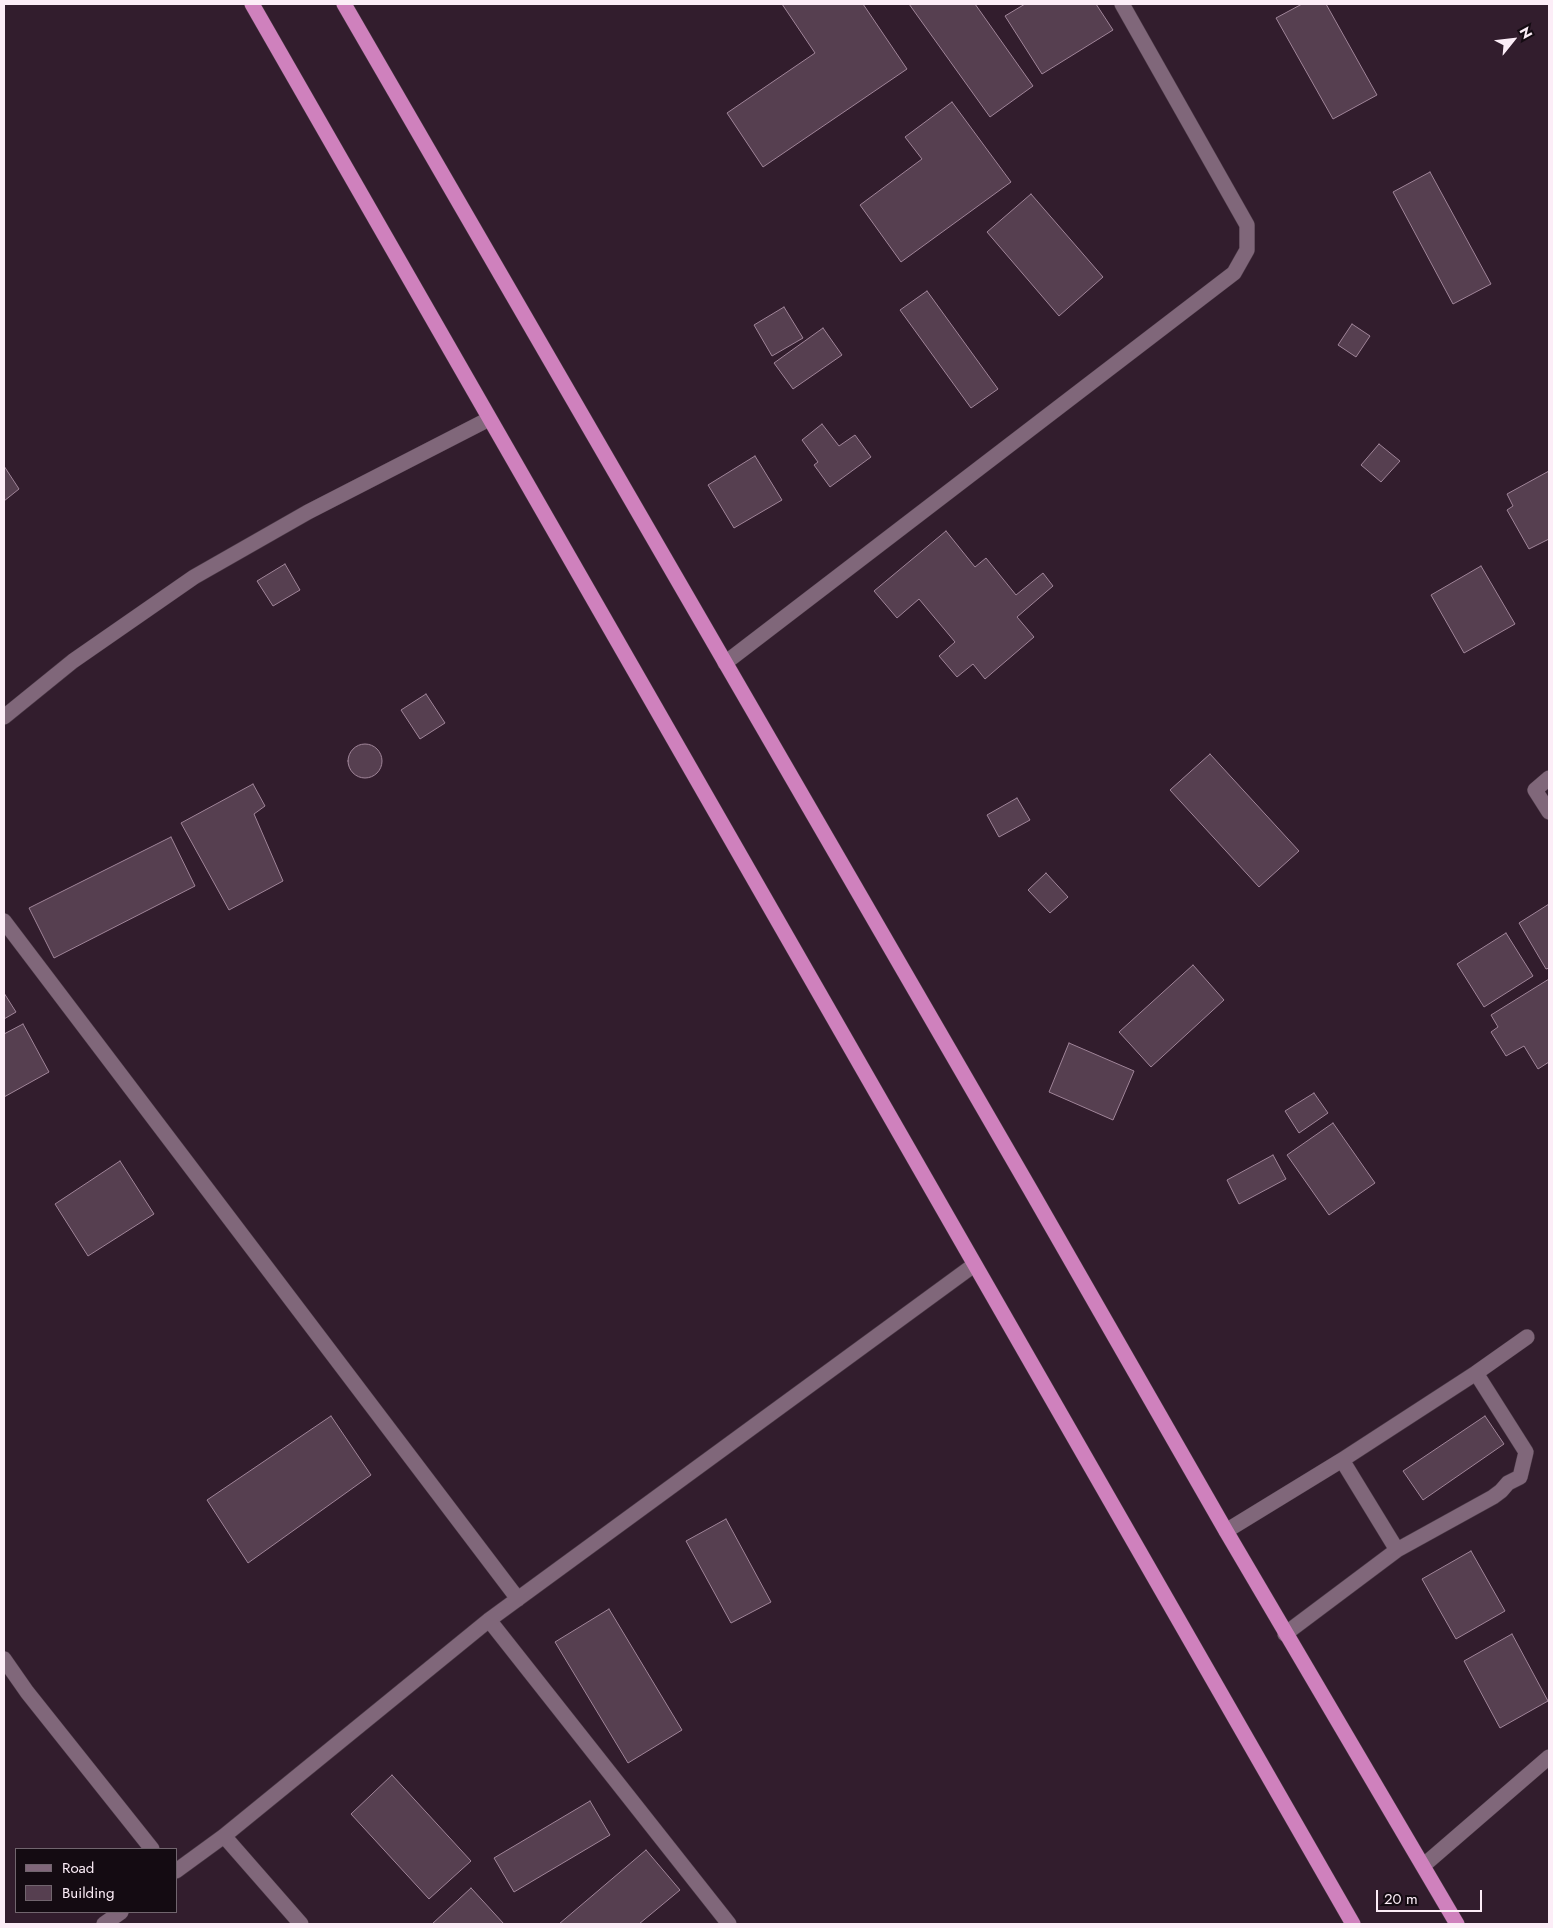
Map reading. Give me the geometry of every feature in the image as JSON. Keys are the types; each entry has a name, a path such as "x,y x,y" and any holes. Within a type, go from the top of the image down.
{"highway":[{"path":"240,4 296,83"},
{"path":"252,4 1353,1924"},
{"path":"344,4 1030,1189 1285,1634 1458,1924"}],"street":[{"path":"725,663 1234,273 1246,250 1247,225 1122,4"},
{"path":"4,717 73,661 194,577 308,512 489,420"},
{"path":"1549,778 1535,790 1549,812"},
{"path":"4,921 518,1599"},
{"path":"178,1870 224,1836 489,1620 974,1265"},
{"path":"1226,1531 1342,1460 1476,1373 1527,1337"},
{"path":"1285,1634 1397,1550 1493,1497 1508,1483 1520,1477 1526,1452 1476,1373"},
{"path":"1342,1460 1397,1550"},
{"path":"489,1620 729,1924"},
{"path":"4,1659 27,1692 151,1848"},
{"path":"1424,1865 1549,1757"},
{"path":"224,1836 301,1924"},
{"path":"104,1924 120,1913"}],"building":[{"path":"782,4 863,4 907,69 763,167 727,113 815,53"},
{"path":"909,4 975,4 1033,86 990,117"},
{"path":"1025,4 1096,4 1113,30 1042,74 1005,16"},
{"path":"1302,4 1326,4 1377,95 1333,119 1276,18"},
{"path":"952,102 1011,182 901,262 860,205 922,159 905,137"},
{"path":"1430,172 1491,284 1453,304 1393,192"},
{"path":"1031,194 1103,277 1059,316 987,232"},
{"path":"927,291 998,389 971,408 900,310"},
{"path":"784,307 803,338 772,356 754,325"},
{"path":"1352,324 1370,336 1356,357 1338,345"},
{"path":"823,328 842,355 793,389 774,363"},
{"path":"822,424 839,446 855,435 871,457 830,487 814,465 818,462 802,440"},
{"path":"1379,444 1400,461 1381,482 1361,465"},
{"path":"755,456 782,500 734,528 708,485"},
{"path":"4,466 19,489 4,501"},
{"path":"1549,471 1549,539 1529,549 1507,510 1513,506 1507,494"},
{"path":"946,531 975,567 986,558 1016,595 1043,573 1053,586 1017,617 1034,637 985,679 973,664 957,677 939,656 955,642 919,599 897,618 874,591"},
{"path":"285,564 300,590 273,606 257,581"},
{"path":"1481,566 1515,624 1464,653 1431,595"},
{"path":"426,694 445,723 420,739 401,710"},
{"path":"365,744 377,749 382,761 377,773 365,778 353,773 348,761 353,749"},
{"path":"1210,754 1299,851 1259,887 1170,790"},
{"path":"253,784 265,806 254,814 283,881 229,910 181,823"},
{"path":"1017,798 1030,820 999,837 987,815"},
{"path":"171,837 195,886 54,958 29,908"},
{"path":"1046,873 1068,897 1050,913 1028,890"},
{"path":"1549,904 1549,968 1546,969 1519,923"},
{"path":"1506,933 1533,976 1484,1007 1457,964"},
{"path":"1193,965 1224,1000 1151,1067 1119,1032"},
{"path":"1549,979 1549,1062 1538,1069 1524,1046 1506,1056 1491,1032 1498,1027 1491,1015"},
{"path":"4,993 16,1012 4,1019"},
{"path":"23,1024 49,1072 4,1097 4,1034"},
{"path":"1069,1043 1134,1071 1113,1120 1049,1092"},
{"path":"1314,1093 1328,1113 1299,1133 1285,1111"},
{"path":"1333,1123 1375,1183 1329,1215 1287,1155"},
{"path":"1273,1155 1286,1179 1239,1204 1227,1180"},
{"path":"120,1161 154,1214 88,1256 55,1204"},
{"path":"331,1416 371,1475 248,1563 207,1500"},
{"path":"1485,1416 1504,1444 1423,1500 1403,1471"},
{"path":"726,1519 771,1602 731,1623 686,1541"},
{"path":"1471,1551 1505,1611 1456,1639 1422,1579"},
{"path":"609,1609 682,1730 628,1763 555,1642"},
{"path":"1512,1634 1548,1701 1500,1728 1464,1661"},
{"path":"392,1775 471,1861 429,1899 351,1814"},
{"path":"590,1801 610,1835 514,1892 494,1858"},
{"path":"646,1850 680,1890 639,1924 559,1924"},
{"path":"471,1888 504,1924 432,1924"}]}
